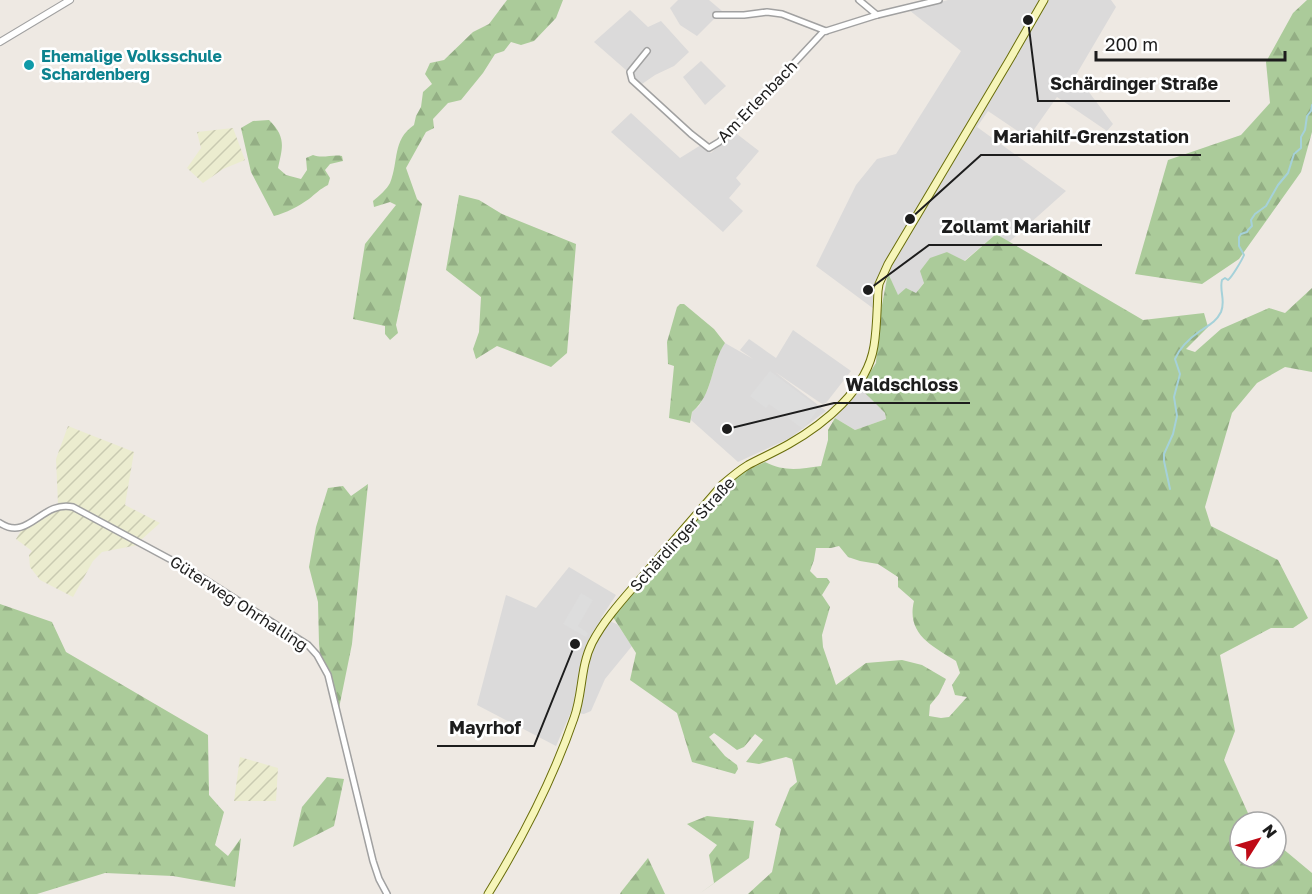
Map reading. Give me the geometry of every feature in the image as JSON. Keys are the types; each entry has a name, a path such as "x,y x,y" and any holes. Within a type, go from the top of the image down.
{"main road":[{"name":"Schärdinger Straße","path":"488,894 522,837 569,733 579,702 584,665 592,644 603,626 727,480 748,465 790,444 833,415 855,388 872,357 879,284 888,264 1044,0"}],"street":[{"path":"0,42 70,0"},
{"path":"859,0 877,15 939,0"},
{"path":"716,15 767,12 782,14 826,31"},
{"name":"Am Erlenbach","path":"647,51 630,72 632,80 691,134 710,148 719,142 823,32 877,15"},
{"name":"Güterweg Ohrhalling","path":"0,523 14,529 23,527 48,510 66,506 74,507 190,570 308,645 317,655 328,675 374,861 379,879 387,894"}],"shaded area":[{"path":"678,0 709,0 722,11 697,36 680,25 670,8"},
{"path":"948,0 1111,0 1116,7 1076,75 1113,124 1107,131 1057,97 1028,138 988,111 977,127 1066,191 1009,242 996,234 964,261 947,252 916,293 898,296 883,267 874,309 816,266 856,185 877,159 896,154 961,51 909,10"},
{"path":"630,10 648,27 661,21 689,52 674,66 642,84 594,42"},
{"path":"701,61 726,86 705,105 683,77"},
{"path":"631,113 680,158 701,145 711,153 733,131 759,151 736,178 741,184 729,198 743,211 723,232 611,132"},
{"path":"793,330 851,371 826,403 822,404 775,372 826,411 790,438 738,462 691,420 692,412 699,406 708,389 719,352 725,343 753,359 740,350 749,339 776,358"},
{"path":"770,371 819,408 803,429 769,404 766,408 750,396"},
{"path":"860,388 885,413 886,419 855,430 835,418"},
{"path":"569,567 616,595 601,618 617,624 632,646 605,679 591,711 584,714 571,712 556,746 477,705 506,595 536,608"},
{"path":"581,593 593,600 578,626 588,633 586,637 563,624"}],"green space":[{"path":"507,0 563,0 556,18 534,41 521,45 511,42 504,51 495,54 461,100 448,103 433,119 434,128 426,132 406,168 417,199 422,204 396,325 398,333 390,340 385,334 385,326 353,319 365,244 396,205 390,202 374,207 373,201 390,183 399,144 402,137 414,125 421,107 423,92 432,84 425,74 430,63 444,60 473,32 489,24"},
{"path":"1307,0 1312,0 1312,132 1301,172 1239,259 1202,284 1135,274 1168,160 1241,135 1270,103 1266,62 1293,13"},
{"path":"269,120 281,137 282,148 278,168 286,175 301,179 307,170 306,158 313,155 342,156 343,161 330,164 325,170 330,178 328,185 297,207 274,216 251,172 241,128 253,121"},
{"path":"233,128 245,160 223,169 203,183 187,168 201,148 197,132"},
{"path":"459,195 479,200 502,214 576,244 567,353 551,367 497,346 476,359 473,349 479,332 481,297 446,270"},
{"path":"996,234 1143,320 1204,313 1208,327 1186,349 1195,352 1221,329 1269,308 1285,313 1312,288 1312,372 1285,367 1257,383 1232,413 1205,507 1211,526 1278,560 1308,618 1293,628 1271,628 1220,655 1235,731 1224,760 1247,810 1228,810 1228,870 1288,870 1288,853 1312,873 1312,894 748,894 772,872 781,829 775,825 790,788 797,782 792,759 786,757 759,764 746,762 763,740 755,734 744,747 737,750 714,733 709,737 725,756 737,765 738,769 735,774 692,762 677,713 630,680 636,653 613,617 722,489 738,474 765,462 799,469 821,466 828,440 828,430 835,418 855,430 886,419 885,413 860,388 876,363 879,321 888,273 898,295 906,288 916,293 924,283 920,271 930,258 947,252 965,261","holes":["839,546 848,557 878,564 898,577 898,587 914,601 913,612 917,631 930,644 956,661 960,673 952,685 955,695 967,697 949,717 929,716 930,705 939,694 946,679 922,665 902,660 866,663 836,685 823,647 822,635 830,607 822,595 830,582 827,578 817,578 810,571 816,548"]},
{"path":"684,304 714,329 725,343 704,397 692,412 690,423 669,418 674,366 668,364 667,342 677,307"},
{"path":"68,426 134,452 125,505 160,523 141,540 72,505 58,504 56,459"},
{"path":"368,484 352,644 339,708 321,664 318,602 309,567 316,527 328,488 343,486 351,496"},
{"path":"63,508 71,508 138,545 102,552 93,561 73,597 40,580 30,567 29,555 32,551 16,539 22,529"},
{"path":"0,604 52,622 66,652 208,735 209,795 224,812 215,845 228,856 241,838 235,887 173,876 105,873 37,894 0,894"},
{"path":"240,757 278,768 276,801 234,801"},
{"path":"327,777 344,779 334,826 293,847 302,807"},
{"path":"707,816 754,821 749,858 699,894 714,883 709,855 717,845 687,824"},
{"path":"648,858 665,894 620,894 621,892"}],"waterway":[{"path":"1170,489 1164,454 1173,434 1177,416 1174,397 1180,374 1175,359 1186,343 1215,321 1221,312 1222,280 1230,278 1244,255 1239,246 1239,237 1252,226 1251,220 1255,214 1266,206 1288,173 1294,154 1301,148 1301,137 1312,105"}],"place":[{"name":"Schärdinger Straße","path":"1028,20"},
{"name":"Ehemalige Volksschule Schardenberg","path":"29,65"},
{"name":"Mariahilf-Grenzstation","path":"910,219"},
{"name":"Zollamt Mariahilf","path":"868,290"},
{"name":"Waldschloss","path":"727,429"},
{"name":"Mayrhof","path":"575,644"}]}
